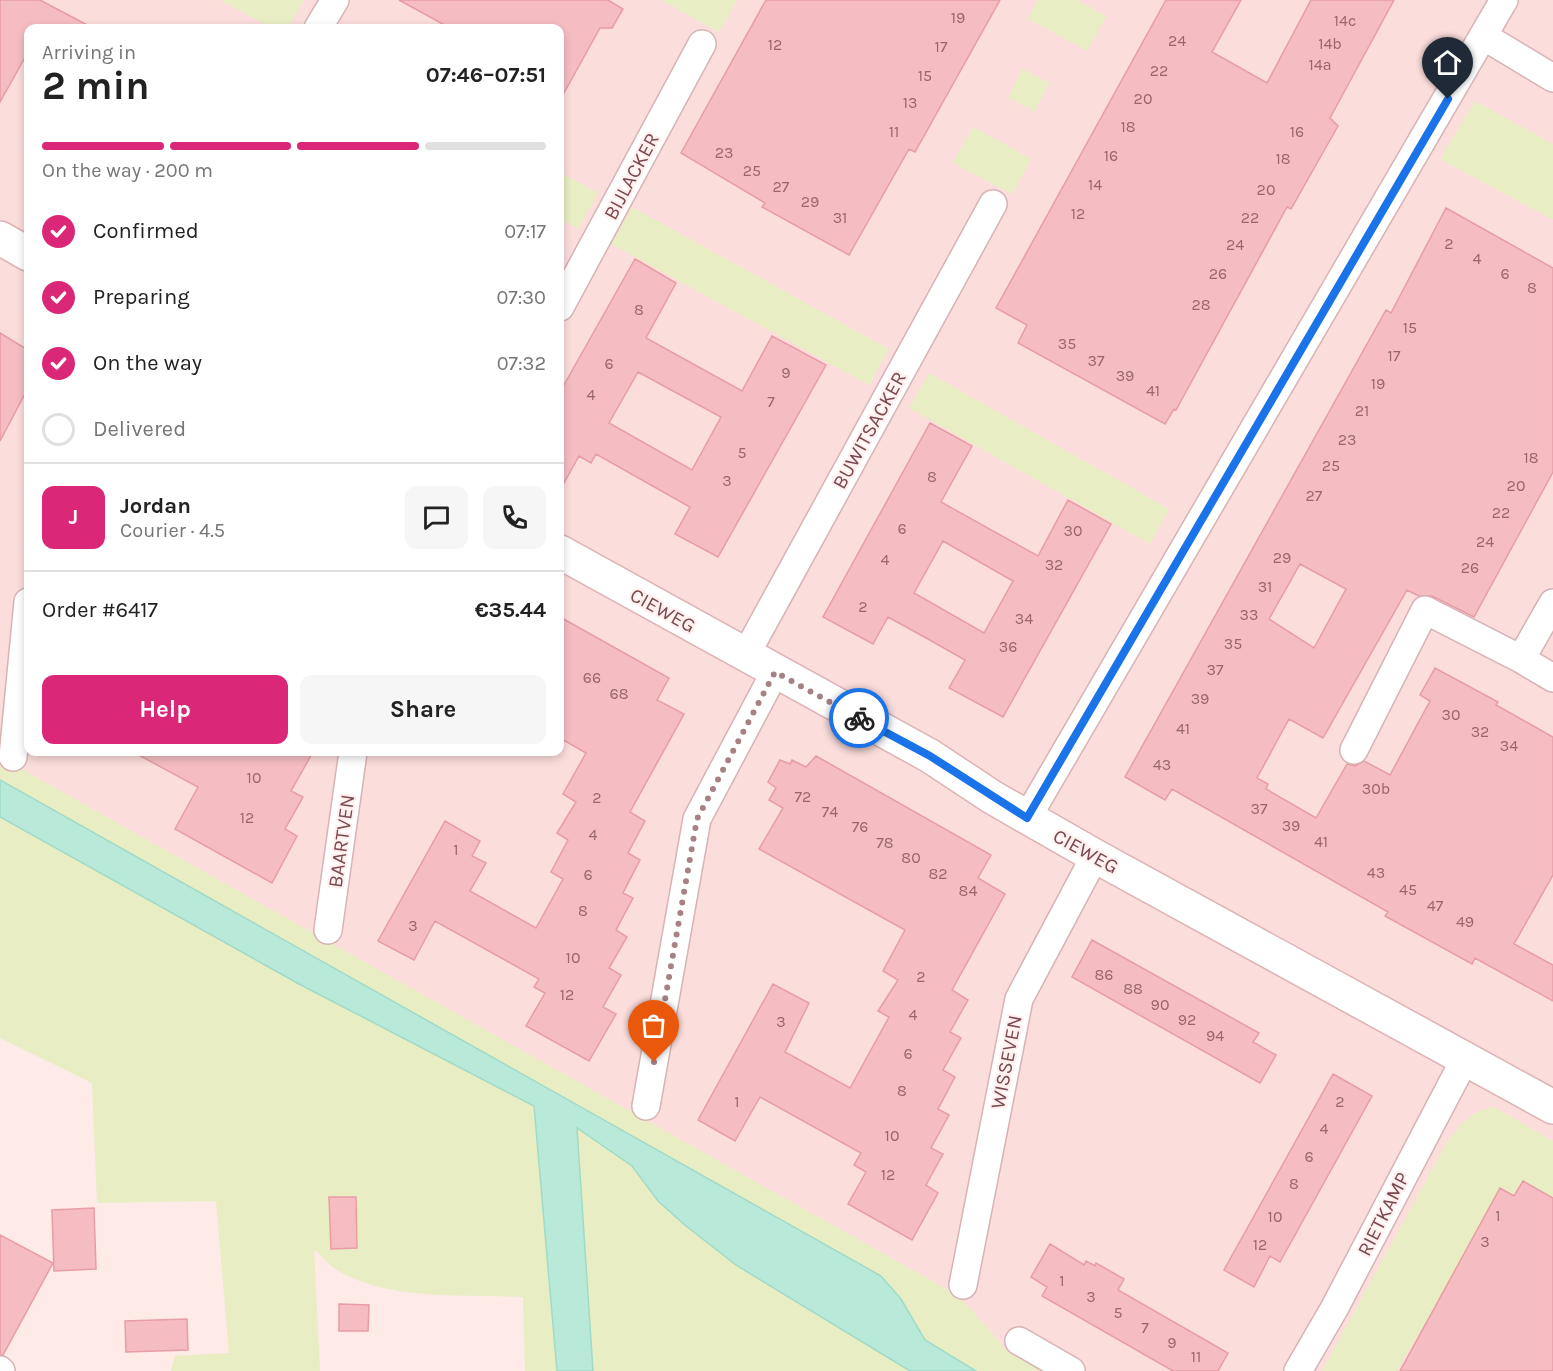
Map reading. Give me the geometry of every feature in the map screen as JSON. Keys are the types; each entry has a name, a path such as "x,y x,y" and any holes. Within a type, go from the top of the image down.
{"street":[{"path":"320,24 334,0"},
{"path":"1027,818 1485,37 1504,0"},
{"path":"1485,37 1553,78"},
{"name":"BIJLACKER","path":"564,300 702,44"},
{"name":"BUWITSACKER","path":"745,656 993,204"},
{"path":"0,238 24,252"},
{"name":"CIEWEG","path":"564,554 930,756 1027,818 1301,970 1466,1057 1553,1107"},
{"path":"1521,659 1553,603"},
{"path":"1354,750 1425,610 1553,678"},
{"path":"13,757 24,643"},
{"path":"646,1106 697,819 775,672"},
{"name":"BAARTVEN","path":"328,930 352,756"},
{"name":"WISSEVEN","path":"963,1285 1018,999 1095,856"},
{"name":"RIETKAMP","path":"1298,1371 1334,1309 1466,1057"},
{"path":"1018,1341 1071,1371"}],"shaded area":[{"path":"0,0 1553,0 1553,1371 955,1371 813,1273 0,797"},
{"path":"220,0 304,0 290,24 264,24"},
{"path":"661,0 737,0 719,32"},
{"path":"1038,0 1077,0 1106,16 1087,51 1028,19"},
{"path":"1022,69 1049,83 1035,111 1008,98"},
{"path":"1475,101 1553,144 1553,220 1440,159"},
{"path":"973,127 1031,159 1012,194 953,163"},
{"path":"564,174 598,193 578,229 564,221"},
{"path":"632,207 889,349 869,385 611,244"},
{"path":"929,373 1169,509 1150,544 909,408"},
{"path":"0,757 959,1296 1008,1352 1041,1371 976,1371 925,1340 901,1299 284,939 0,780"},
{"path":"0,780 881,1276 901,1299 925,1340 976,1371 910,1371 736,1265 658,1201 632,1166 577,1128 593,1371 557,1371 534,1106 299,984 0,817"},
{"path":"0,817 299,984 534,1106 557,1371 525,1371 523,1297 430,1294 384,1288 338,1271 314,1249 320,1371 171,1371 175,1356 229,1353 216,1201 97,1203 92,1083 0,1038"},
{"path":"1494,1107 1553,1141 1553,1219 1501,1193 1397,1371 1322,1371 1447,1142 1473,1115"},
{"path":"576,1127 632,1166 658,1201 736,1265 910,1371 593,1371"}],"building":[{"path":"0,0 40,0 85,24 24,24 24,59 0,102"},
{"path":"399,0 608,0 623,9 612,28 600,28 564,93 564,24 443,24"},
{"path":"766,0 1000,0 915,152 909,149 849,255 762,207 765,203 681,153"},
{"path":"1166,0 1241,0 1212,52 1267,83 1311,0 1394,0 1330,118 1338,126 1291,209 1287,207 1176,410 1174,409 1165,424 1018,343 1027,325 996,308"},
{"path":"1446,208 1553,268 1553,472 1474,617 1432,596 1419,596 1407,590 1323,738 1289,719 1257,778 1268,784 1266,789 1316,818 1347,764 1355,766 1364,761 1390,775 1430,701 1420,695 1435,668 1498,702 1496,705 1553,737 1553,875 1514,944 1553,965 1553,1001 1475,958 1472,964 1385,916 1388,912 1172,789 1165,800 1125,777 1386,310 1391,313","holes":["1300,564 1346,589 1314,648 1269,619"]},
{"path":"635,259 676,283 646,338 742,391 772,336 826,365 718,557 675,534 690,507 596,454 591,463 579,456 564,483 564,385","holes":["638,372 721,417 692,470 609,423"]},
{"path":"0,333 24,348 24,396 0,441"},
{"path":"930,423 972,446 941,502 1038,556 1068,500 1111,524 1003,717 949,688 965,660 928,639 888,617 873,644 823,617","holes":["943,541 1013,581 984,633 914,593"]},
{"path":"564,619 669,678 657,700 684,714 630,812 645,821 628,853 640,860 623,893 633,898 616,930 627,937 609,968 621,975 603,1007 616,1014 589,1061 526,1026 545,993 534,987 539,979 435,921 414,960 378,941 445,821 480,841 472,856 486,863 470,891 536,928 563,879 551,872 568,840 557,833 576,802 563,794 586,753 564,740"},
{"path":"140,756 311,756 291,791 303,797 285,829 297,836 272,883 175,829 198,787"},
{"path":"816,756 991,855 978,878 1005,894 952,990 968,1000 950,1032 961,1038 943,1070 955,1077 938,1109 949,1115 931,1148 943,1154 926,1185 938,1193 912,1240 848,1204 866,1172 854,1165 861,1153 760,1097 735,1141 698,1120 773,984 809,1003 785,1052 850,1088 889,1017 878,1011 898,980 883,971 905,930 759,849 783,808 769,800 776,788 768,782 780,760 790,764 792,760 806,767"},
{"path":"1092,940 1259,1033 1253,1042 1276,1055 1260,1083 1072,977"},
{"path":"1333,1074 1372,1096 1280,1262 1270,1256 1254,1287 1224,1270"},
{"path":"1523,1181 1553,1198 1553,1371 1400,1371 1500,1188 1514,1196"},
{"path":"329,1197 356,1197 357,1248 331,1249"},
{"path":"94,1208 96,1269 54,1271 52,1210"},
{"path":"0,1235 53,1263 3,1355 0,1355"},
{"path":"1050,1244 1084,1265 1086,1261 1095,1266 1096,1263 1124,1279 1118,1290 1228,1353 1218,1371 1173,1371 1042,1296 1047,1287 1031,1277"},
{"path":"339,1304 369,1305 368,1331 339,1331"},
{"path":"187,1319 188,1350 126,1352 125,1321"}],"way so far":[{"path":"654,1062 697,819 775,672 859,718"}],"route":[{"path":"859,718 930,756 960,778 1027,818 1448,99"}]}
